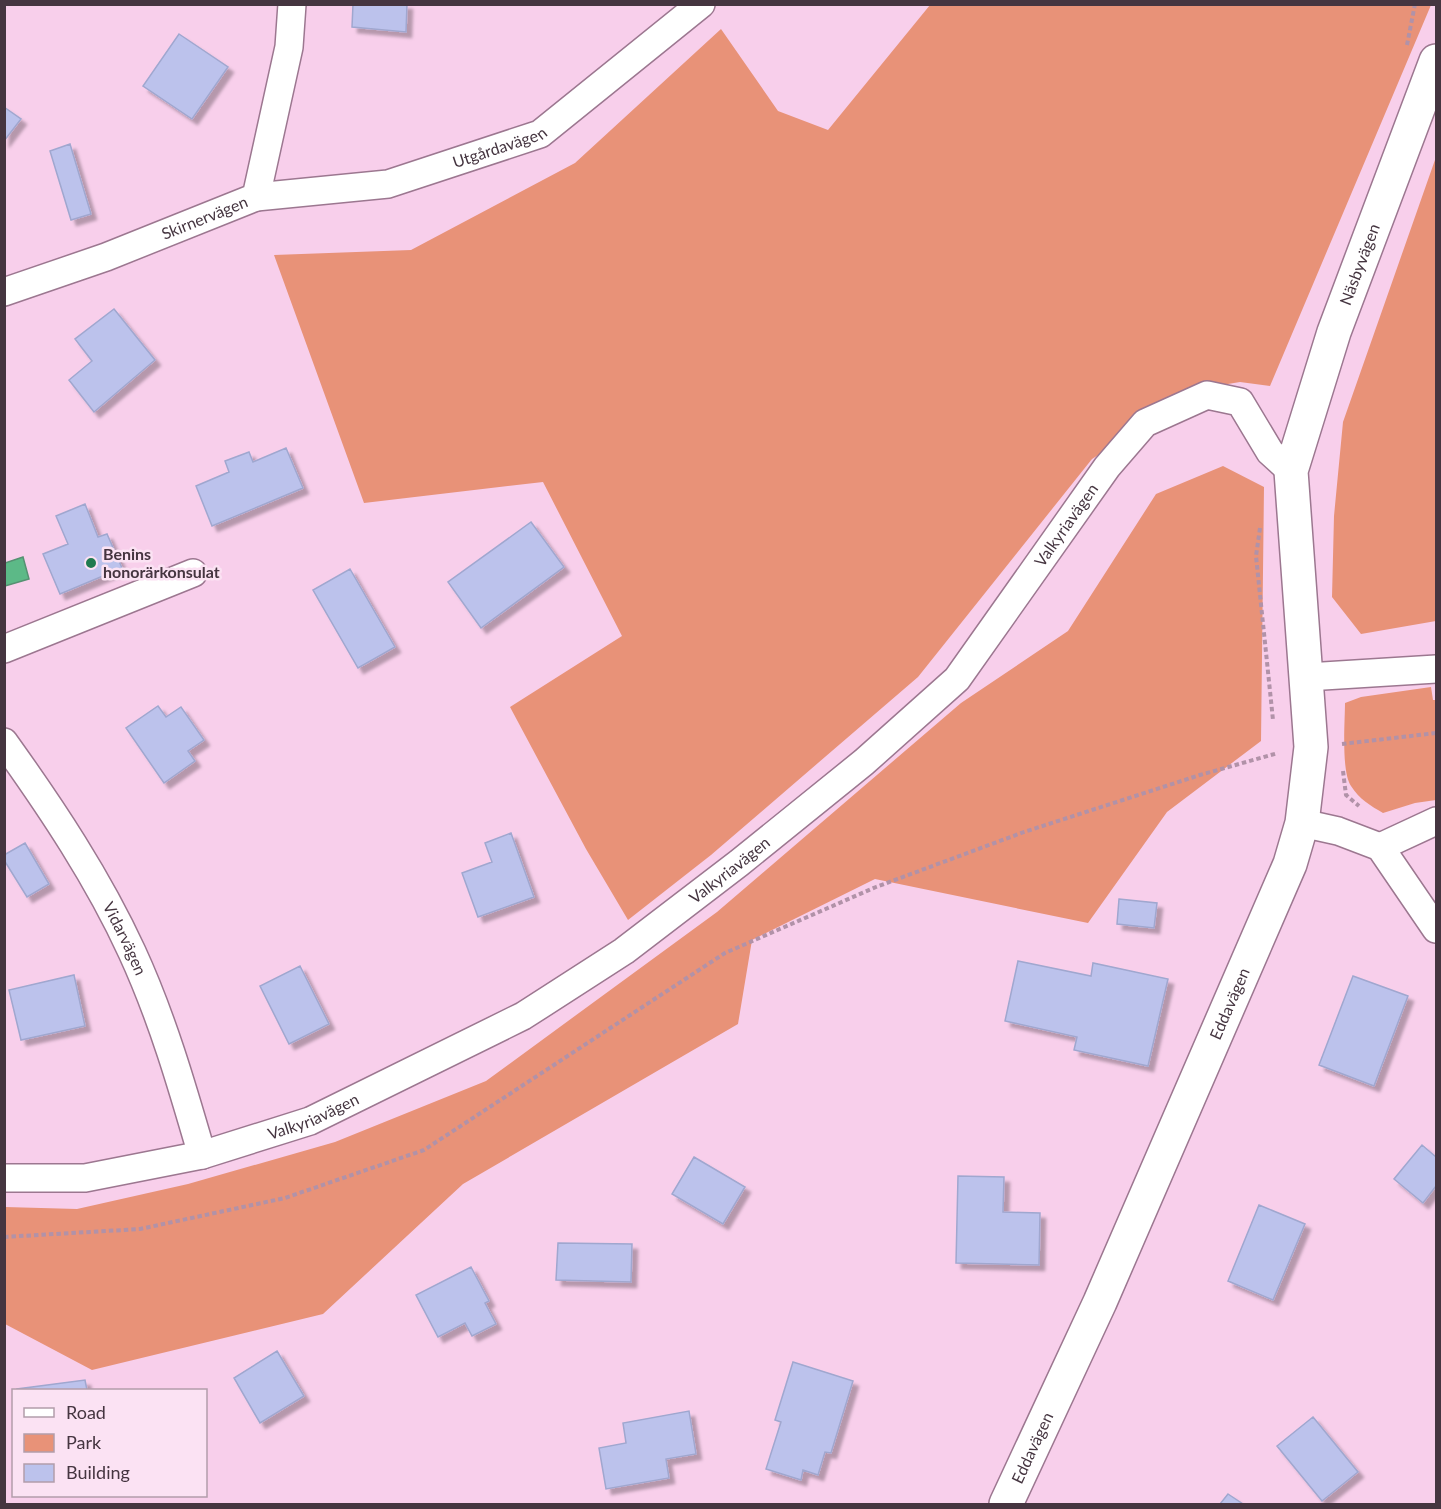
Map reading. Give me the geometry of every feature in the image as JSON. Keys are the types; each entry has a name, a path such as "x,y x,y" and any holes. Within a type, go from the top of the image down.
{"street":[{"name":"Skirnervägen","path":"4,292 106,257 256,197 289,47 292,4"},
{"name":"Utgårdavägen","path":"256,197 388,184 540,134 701,4"},
{"name":"Näsbyvägen","path":"1291,471 1334,332 1437,62"},
{"name":"Valkyriavägen","path":"4,1178 85,1178 202,1155 310,1121 523,1016 624,951 740,863 864,762 957,679 1107,467 1145,423 1207,395 1240,402 1270,452 1291,471"},
{"name":"Eddavägen","path":"1006,1504 1100,1302 1290,864 1302,823 1311,747 1291,471"},
{"path":"4,649 194,573"},
{"path":"1307,676 1437,669"},
{"name":"Vidarvägen","path":"4,742 43,796 92,874 132,952 175,1062 202,1155"},
{"path":"1380,847 1437,821"},
{"path":"1302,823 1338,831 1380,847 1437,929"}],"path":[{"path":"1341,754 1340,744 1437,733"},
{"path":"4,1237 140,1229 285,1198 424,1150 725,953 876,887 1024,832 1200,775 1277,753"},
{"path":"1342,764 1346,795 1361,807"}],"green space":[{"path":"930,5 1431,5 1270,386 1240,382 1204,388 1092,459 918,677 711,855 628,920 586,849 510,707 622,636 543,482 364,503 274,255 411,250 575,163 721,29 778,111 828,130"},
{"path":"1436,157 1436,621 1361,634 1332,597 1334,516 1343,422"},
{"path":"1223,466 1264,487 1261,741 1167,812 1088,923 875,879 752,940 738,1024 463,1184 323,1314 92,1370 5,1324 5,1207 77,1209 188,1184 335,1142 486,1081 717,912 961,703 1068,631 1156,494"},
{"path":"1431,687 1433,700 1436,700 1436,800 1415,803 1383,813 1361,798 1354,791 1348,779 1344,734 1345,703 1361,697"}],"shaded area":[{"path":"23,557 29,579 5,586 5,563"}],"building":[{"path":"353,4 407,4 406,32 352,27"},
{"path":"179,34 228,67 192,119 143,86"},
{"path":"4,107 21,119 4,141"},
{"path":"70,144 91,214 71,220 50,151"},
{"path":"114,309 155,360 94,412 69,380 92,361 75,339"},
{"path":"286,448 303,488 212,526 196,486 229,472 225,461 249,452 253,462"},
{"path":"85,504 98,537 107,534 122,568 60,594 43,554 68,544 56,516"},
{"path":"531,522 564,567 481,628 448,582"},
{"path":"350,569 395,647 358,668 313,590"},
{"path":"158,706 166,717 181,707 204,740 188,751 195,761 164,783 126,728"},
{"path":"511,833 534,897 478,917 462,873 492,862 485,843"},
{"path":"25,843 49,884 27,897 4,860 4,855"},
{"path":"1119,899 1157,903 1154,928 1117,924"},
{"path":"1018,961 1091,976 1093,963 1168,979 1148,1066 1074,1050 1077,1037 1005,1021"},
{"path":"300,966 329,1024 289,1044 260,986"},
{"path":"74,975 85,1026 21,1040 9,990"},
{"path":"1353,976 1408,996 1374,1086 1319,1065"},
{"path":"1422,1145 1436,1157 1436,1186 1423,1203 1394,1179"},
{"path":"694,1157 745,1187 723,1224 672,1194"},
{"path":"958,1176 1004,1177 1003,1212 1040,1213 1039,1265 956,1263"},
{"path":"1259,1205 1305,1224 1273,1300 1228,1281"},
{"path":"558,1243 632,1244 631,1282 556,1280"},
{"path":"471,1267 489,1301 485,1303 496,1324 472,1336 465,1323 438,1337 416,1295"},
{"path":"277,1351 304,1396 260,1423 234,1378"},
{"path":"793,1362 853,1381 831,1453 825,1452 818,1475 803,1470 801,1480 766,1469 781,1422 775,1420"},
{"path":"85,1380 87,1389 17,1389"},
{"path":"689,1411 696,1454 666,1459 669,1478 606,1489 599,1448 626,1443 623,1423"},
{"path":"1313,1417 1358,1472 1322,1501 1277,1446"},
{"path":"1228,1494 1243,1504 1220,1504"}],"place":[{"name":"Benins honorärkonsulat","path":"91,563"}]}
